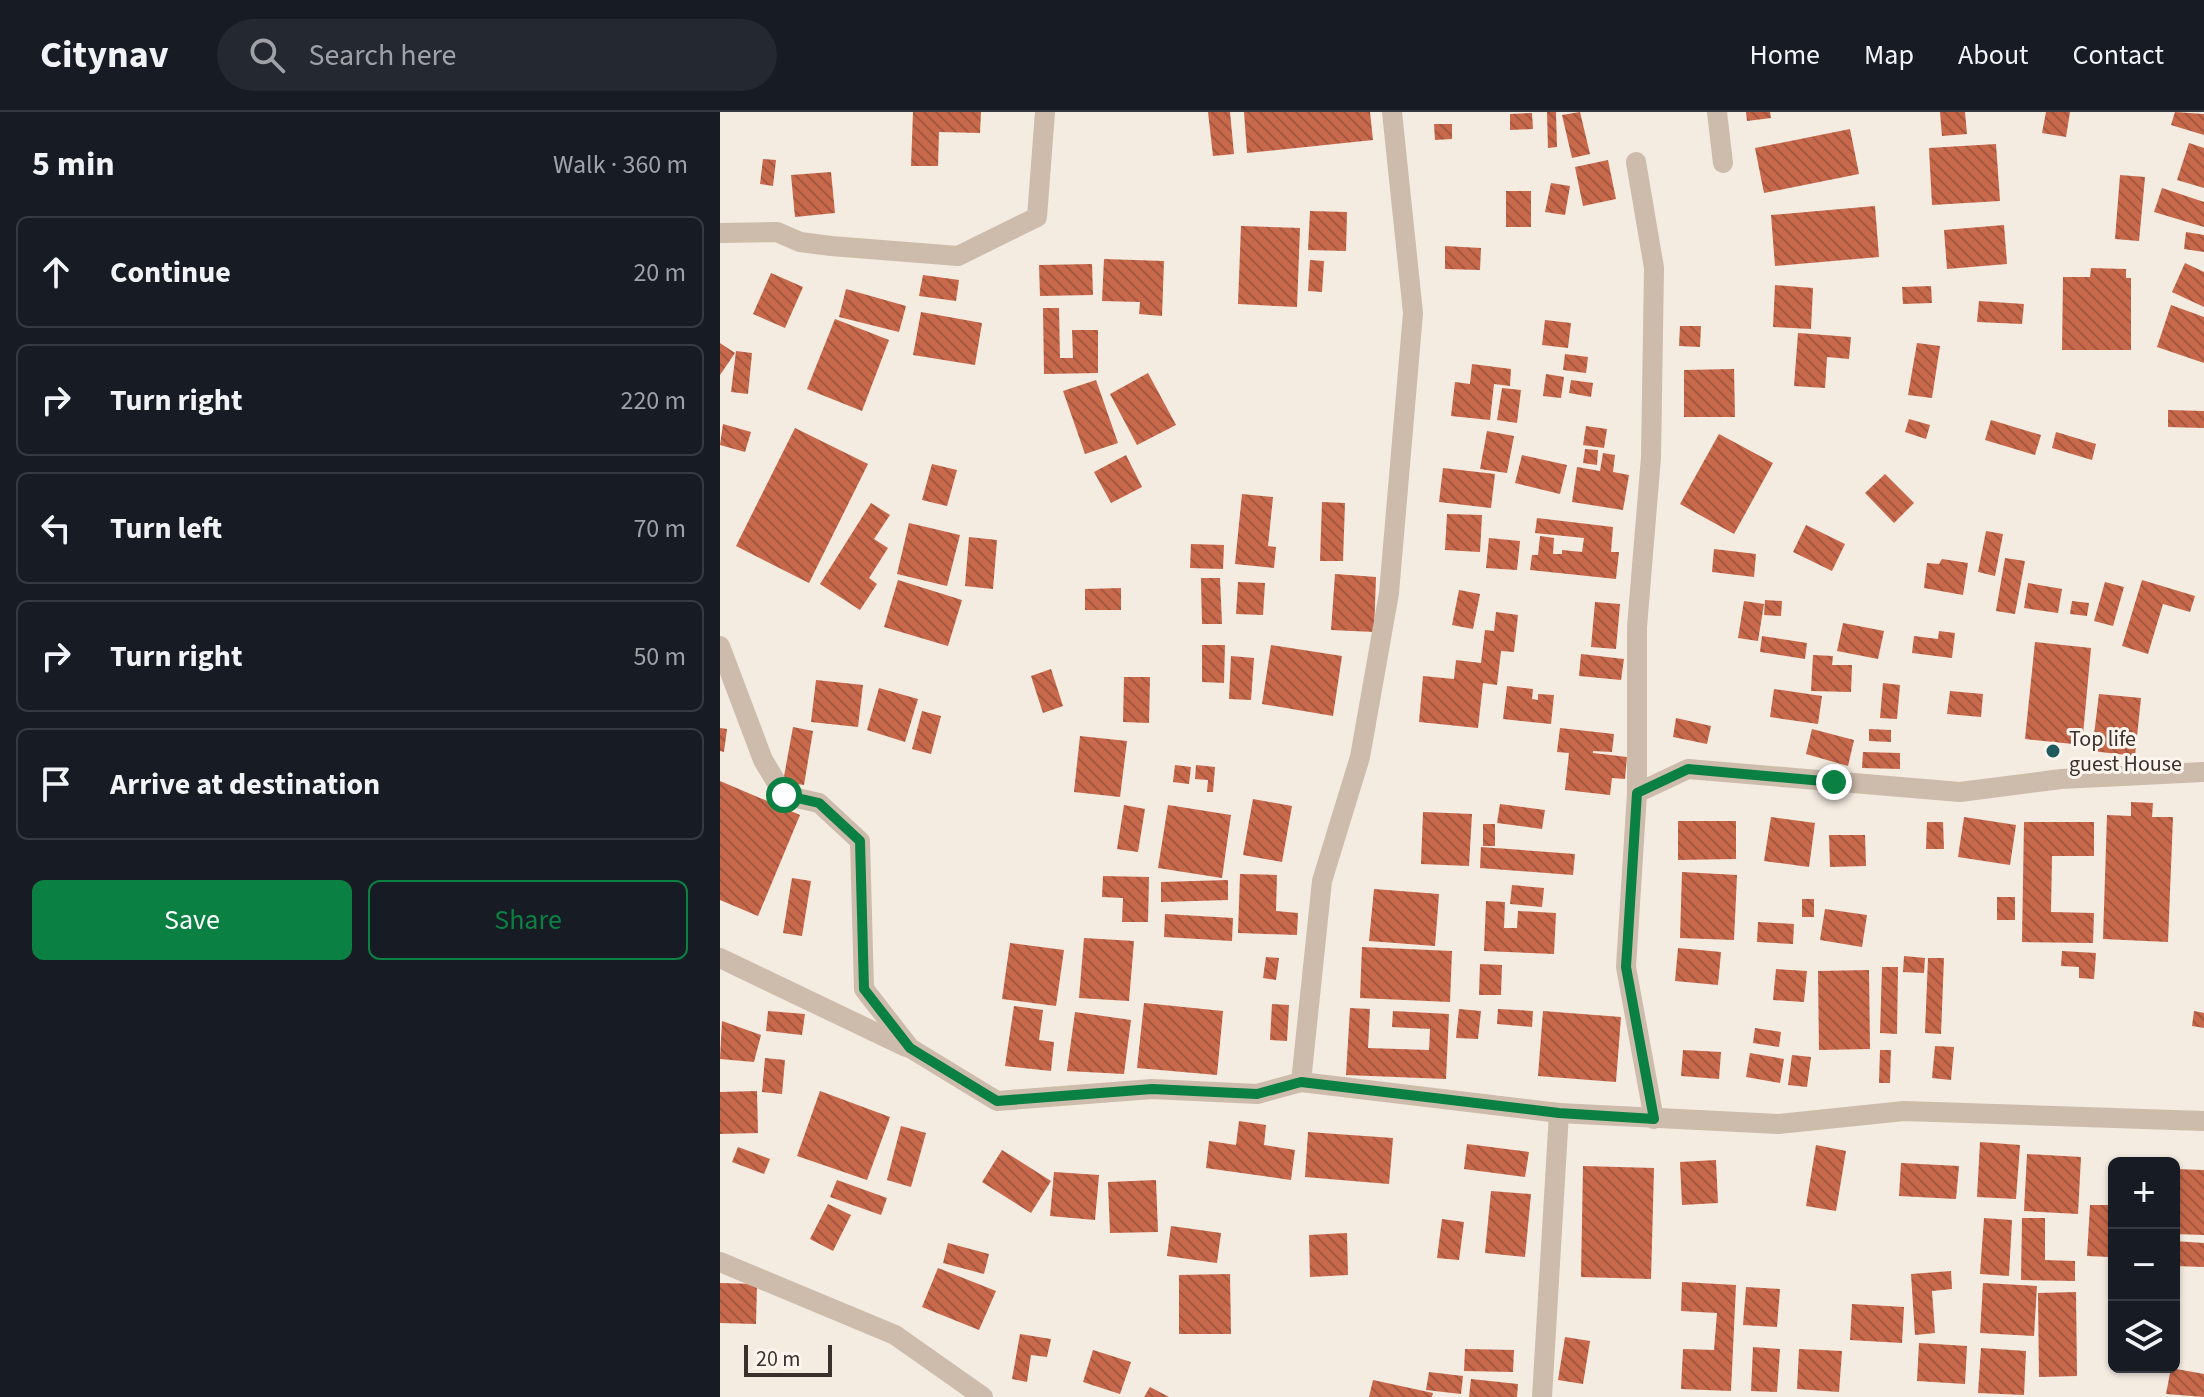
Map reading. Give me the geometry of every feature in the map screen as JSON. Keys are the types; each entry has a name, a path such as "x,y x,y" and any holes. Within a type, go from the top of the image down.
{"street":[{"path":"720,233 777,232 800,242 958,256 1037,217 1045,112"},
{"path":"1301,1082 1322,881 1360,757 1389,593 1413,313 1392,112"},
{"path":"1717,112 1723,163"},
{"path":"1636,162 1654,268 1651,457 1637,627 1637,793 1626,967 1654,1119"},
{"path":"720,646 763,760 784,795 819,803 860,841 864,989 910,1048"},
{"path":"1637,793 1688,769 1960,792 2061,779 2204,772"},
{"path":"720,958 910,1048 997,1101 1152,1089 1257,1094 1301,1082 1559,1113 1654,1119 1778,1124 1904,1111 2204,1121"},
{"path":"1542,1397 1559,1113"},
{"path":"720,1262 895,1335 983,1397"}],"building":[{"path":"913,112 981,112 980,133 939,132 938,166 911,166"},
{"path":"1208,112 1230,112 1234,154 1213,156"},
{"path":"1244,112 1370,112 1373,140 1247,153"},
{"path":"1547,112 1556,112 1557,147 1548,148"},
{"path":"1580,112 1590,154 1572,158 1562,115"},
{"path":"1746,112 1770,112 1771,118 1747,121"},
{"path":"1940,112 1965,112 1967,134 1942,136"},
{"path":"2046,112 2070,112 2066,137 2042,133"},
{"path":"2175,112 2204,114 2204,135 2171,125"},
{"path":"1532,113 1533,129 1510,130 1510,114"},
{"path":"1434,124 1452,124 1452,139 1435,140"},
{"path":"1850,129 1859,174 1764,193 1755,148"},
{"path":"2189,143 2204,148 2204,188 2177,180"},
{"path":"1996,144 2000,201 1932,205 1929,148"},
{"path":"763,159 776,160 773,186 760,184"},
{"path":"1608,160 1616,199 1583,206 1575,167"},
{"path":"831,172 835,213 795,217 791,175"},
{"path":"2120,175 2145,177 2139,241 2115,239"},
{"path":"1551,183 1570,186 1565,215 1545,212"},
{"path":"2162,188 2204,202 2204,227 2154,212"},
{"path":"1506,191 1531,191 1531,227 1506,227"},
{"path":"1875,206 1879,257 1775,266 1771,215"},
{"path":"1310,211 1347,212 1346,251 1308,250"},
{"path":"2004,225 2007,264 1947,269 1944,230"},
{"path":"1241,226 1300,228 1297,307 1238,304"},
{"path":"2186,232 2204,235 2204,252 2184,249"},
{"path":"1445,246 1481,248 1480,270 1445,269"},
{"path":"1104,259 1164,261 1162,316 1139,314 1140,302 1102,301"},
{"path":"1310,260 1324,261 1322,292 1308,291"},
{"path":"2185,263 2204,272 2204,307 2172,292"},
{"path":"1092,264 1093,295 1040,296 1039,265"},
{"path":"2091,268 2126,269 2126,278 2131,278 2131,350 2062,350 2063,277 2090,277"},
{"path":"771,273 803,287 785,328 753,314"},
{"path":"923,275 959,280 956,301 919,296"},
{"path":"1775,285 1813,288 1811,329 1773,327"},
{"path":"1931,286 1932,303 1903,304 1902,287"},
{"path":"846,289 906,306 899,332 839,317"},
{"path":"1979,301 2024,304 2022,324 1977,322"},
{"path":"2171,305 2204,317 2204,363 2157,347"},
{"path":"1043,308 1059,308 1060,358 1073,358 1072,330 1098,330 1098,373 1044,374"},
{"path":"921,312 982,323 975,365 913,355"},
{"path":"835,319 889,340 862,411 807,389"},
{"path":"1545,320 1571,323 1568,348 1542,345"},
{"path":"1680,326 1701,326 1700,347 1679,346"},
{"path":"1798,333 1851,337 1849,359 1827,357 1825,388 1794,386"},
{"path":"720,343 735,353 720,375"},
{"path":"1917,343 1940,346 1932,398 1908,395"},
{"path":"736,351 752,353 748,394 731,392"},
{"path":"1565,354 1588,357 1586,373 1563,370"},
{"path":"1472,364 1511,369 1510,386 1494,384 1490,420 1451,416 1455,382 1470,384"},
{"path":"1734,369 1735,417 1684,417 1684,370"},
{"path":"1148,373 1176,425 1137,445 1110,394"},
{"path":"1546,374 1564,377 1561,398 1543,396"},
{"path":"1096,380 1118,443 1085,454 1063,391"},
{"path":"1571,380 1593,383 1591,397 1569,393"},
{"path":"1502,388 1521,390 1517,423 1497,420"},
{"path":"2168,410 2204,411 2204,428 2168,427"},
{"path":"1909,419 1930,425 1926,439 1905,432"},
{"path":"1991,420 2041,435 2035,455 1985,440"},
{"path":"723,424 751,432 745,452 720,445"},
{"path":"1586,426 1607,429 1604,448 1583,445"},
{"path":"795,428 868,464 809,583 736,546"},
{"path":"1487,431 1514,436 1507,473 1480,469"},
{"path":"2056,432 2096,444 2092,460 2052,448"},
{"path":"1719,434 1773,463 1734,534 1680,504"},
{"path":"1585,449 1598,450 1597,465 1583,463"},
{"path":"1603,453 1615,455 1613,472 1629,475 1623,510 1572,502 1577,467 1600,471"},
{"path":"1126,455 1142,487 1111,503 1094,472"},
{"path":"1522,455 1567,465 1560,494 1515,483"},
{"path":"932,464 957,470 947,506 922,500"},
{"path":"1443,468 1495,474 1491,508 1439,502"},
{"path":"1885,474 1914,503 1894,523 1865,493"},
{"path":"1242,494 1273,497 1268,546 1276,547 1274,568 1235,564"},
{"path":"1322,502 1345,503 1343,561 1320,561"},
{"path":"871,503 890,515 874,539 888,548 869,578 877,584 860,610 820,584"},
{"path":"1447,514 1482,515 1480,552 1445,550"},
{"path":"1537,518 1613,527 1611,552 1619,552 1616,579 1530,570 1532,555 1538,555 1540,536 1554,538 1553,554 1562,554 1562,550 1582,552 1584,538 1535,533"},
{"path":"909,523 960,535 947,586 897,574"},
{"path":"1806,525 1845,544 1832,571 1793,552"},
{"path":"1986,531 2003,534 1995,576 1978,572"},
{"path":"969,537 997,540 993,589 965,586"},
{"path":"1489,538 1520,541 1517,570 1486,568"},
{"path":"1191,544 1224,545 1223,569 1190,568"},
{"path":"1714,549 1756,554 1754,577 1712,572"},
{"path":"2005,558 2025,561 2015,614 1996,611"},
{"path":"1942,559 1968,563 1963,595 1924,588 1927,563 1939,564"},
{"path":"1335,574 1376,577 1374,632 1331,630"},
{"path":"1201,578 1220,578 1222,624 1202,624"},
{"path":"898,580 962,600 948,646 884,627"},
{"path":"2142,580 2195,596 2190,612 2163,604 2148,654 2122,646"},
{"path":"1238,582 1265,583 1263,615 1236,614"},
{"path":"2105,582 2124,587 2113,626 2094,621"},
{"path":"2028,583 2062,589 2058,613 2024,608"},
{"path":"1121,588 1121,610 1085,610 1085,589"},
{"path":"1459,590 1480,594 1473,629 1452,625"},
{"path":"1765,600 1782,601 1781,616 1764,615"},
{"path":"1744,601 1764,604 1758,641 1738,638"},
{"path":"2072,601 2089,603 2087,616 2070,614"},
{"path":"1595,602 1620,604 1616,649 1591,647"},
{"path":"1496,612 1518,615 1514,652 1501,651 1497,685 1483,683 1478,728 1419,722 1423,676 1454,679 1456,660 1481,663 1485,630 1494,631"},
{"path":"1843,623 1884,631 1878,659 1837,651"},
{"path":"1939,631 1955,633 1952,658 1912,653 1914,636 1938,639"},
{"path":"1762,636 1807,643 1805,659 1760,652"},
{"path":"2035,642 2091,648 2082,745 2025,739"},
{"path":"1202,645 1225,645 1224,683 1202,682"},
{"path":"1271,645 1342,656 1333,716 1262,704"},
{"path":"1581,654 1624,659 1621,680 1579,676"},
{"path":"1813,655 1833,656 1832,665 1852,665 1851,692 1811,691"},
{"path":"1231,656 1254,658 1251,700 1229,699"},
{"path":"1051,669 1063,706 1043,713 1031,676"},
{"path":"1124,677 1150,677 1149,723 1123,722"},
{"path":"816,680 863,685 858,727 811,722"},
{"path":"1883,683 1900,685 1897,719 1880,718"},
{"path":"1507,686 1533,689 1532,699 1538,700 1538,694 1554,695 1551,724 1503,719"},
{"path":"879,688 918,699 905,742 867,730"},
{"path":"1774,689 1822,696 1818,724 1770,717"},
{"path":"1950,691 1983,694 1981,717 1947,714"},
{"path":"2099,694 2141,698 2135,756 2092,751"},
{"path":"922,711 941,716 931,754 912,749"},
{"path":"1676,718 1711,726 1707,744 1673,737"},
{"path":"793,727 813,731 804,785 783,782"},
{"path":"720,728 727,729 724,752 720,751"},
{"path":"1560,728 1614,734 1612,752 1593,751 1627,757 1625,779 1612,778 1610,795 1565,790 1569,753 1557,752"},
{"path":"1812,729 1854,740 1848,766 1806,754"},
{"path":"1869,729 1891,730 1891,742 1869,741"},
{"path":"1080,736 1127,741 1120,797 1074,792"},
{"path":"1863,752 1900,753 1900,769 1862,768"},
{"path":"1175,765 1191,767 1189,784 1173,782"},
{"path":"1196,765 1215,767 1213,792 1207,792 1208,780 1195,779"},
{"path":"720,781 800,815 758,916 720,900"},
{"path":"1253,799 1292,806 1282,862 1243,855"},
{"path":"2131,802 2153,803 2152,817 2173,817 2168,942 2103,939 2107,815 2131,816"},
{"path":"1500,804 1545,810 1542,829 1497,823"},
{"path":"1124,805 1145,809 1138,852 1117,849"},
{"path":"1168,805 1231,815 1222,878 1158,868"},
{"path":"1423,812 1472,814 1469,866 1421,864"},
{"path":"1771,817 1815,823 1809,867 1764,861"},
{"path":"1964,817 2016,825 2010,865 1958,857"},
{"path":"1678,821 1736,821 1736,859 1678,860"},
{"path":"1927,822 1943,822 1944,849 1926,849"},
{"path":"2024,822 2094,822 2094,856 2052,856 2051,912 2094,913 2093,943 2022,942"},
{"path":"1483,824 1495,824 1495,846 1483,846"},
{"path":"1829,835 1865,835 1866,866 1830,867"},
{"path":"1481,847 1575,854 1573,875 1480,868"},
{"path":"1682,872 1737,875 1734,940 1680,938"},
{"path":"1240,874 1277,875 1276,911 1298,913 1297,935 1238,933"},
{"path":"1103,876 1149,877 1148,922 1122,922 1123,898 1102,897"},
{"path":"792,878 811,881 802,936 783,933"},
{"path":"1228,880 1228,900 1161,902 1161,882"},
{"path":"1512,885 1544,888 1542,907 1510,904"},
{"path":"1374,889 1439,894 1435,946 1369,941"},
{"path":"1997,897 2015,897 2015,920 1997,920"},
{"path":"1802,899 1814,899 1814,917 1802,917"},
{"path":"1486,901 1505,902 1504,928 1517,928 1518,911 1556,913 1554,954 1484,951"},
{"path":"1825,909 1867,915 1862,947 1820,940"},
{"path":"1165,914 1233,918 1232,941 1164,937"},
{"path":"1758,922 1794,924 1793,944 1757,942"},
{"path":"1084,938 1134,941 1129,1001 1079,998"},
{"path":"1010,943 1064,950 1056,1006 1002,999"},
{"path":"1362,947 1452,951 1450,1002 1360,998"},
{"path":"1678,948 1721,952 1718,985 1675,981"},
{"path":"2062,951 2096,953 2094,979 2079,978 2079,967 2061,966"},
{"path":"1904,956 1925,958 1924,973 1903,972"},
{"path":"1266,957 1279,958 1276,980 1263,978"},
{"path":"1928,958 1944,958 1941,1034 1925,1033"},
{"path":"1480,964 1502,965 1501,995 1479,995"},
{"path":"1882,967 1898,967 1897,1034 1880,1033"},
{"path":"1776,969 1807,971 1804,1002 1773,1000"},
{"path":"1869,970 1870,1049 1819,1050 1818,971"},
{"path":"1144,1003 1223,1011 1217,1075 1137,1068"},
{"path":"1272,1004 1289,1005 1287,1041 1270,1040"},
{"path":"1014,1006 1043,1010 1039,1040 1054,1042 1051,1071 1005,1066"},
{"path":"1350,1008 1370,1009 1368,1048 1429,1050 1430,1029 1392,1027 1393,1011 1449,1014 1446,1079 1346,1075"},
{"path":"1459,1009 1481,1011 1478,1039 1456,1038"},
{"path":"1498,1009 1533,1011 1532,1027 1497,1024"},
{"path":"768,1011 805,1014 802,1035 766,1031"},
{"path":"1543,1011 1621,1017 1616,1082 1538,1076"},
{"path":"2194,1011 2204,1013 2204,1028 2192,1026"},
{"path":"1075,1012 1131,1020 1124,1074 1067,1071"},
{"path":"722,1021 761,1035 754,1062 720,1059"},
{"path":"1755,1028 1781,1032 1779,1047 1753,1043"},
{"path":"1935,1046 1954,1047 1951,1080 1932,1078"},
{"path":"1683,1050 1721,1052 1719,1079 1681,1076"},
{"path":"1880,1050 1891,1050 1890,1083 1879,1083"},
{"path":"1750,1053 1784,1059 1780,1083 1746,1077"},
{"path":"1792,1055 1811,1057 1807,1087 1788,1085"},
{"path":"765,1058 785,1060 782,1094 762,1092"},
{"path":"757,1091 758,1133 720,1134 720,1092"},
{"path":"820,1091 890,1117 867,1180 797,1156"},
{"path":"1239,1121 1266,1125 1264,1145 1295,1150 1291,1180 1206,1168 1209,1141 1236,1145"},
{"path":"901,1126 926,1133 911,1187 887,1180"},
{"path":"1308,1132 1393,1138 1389,1184 1305,1177"},
{"path":"1980,1142 2020,1145 2016,1199 1977,1197"},
{"path":"1467,1144 1529,1152 1525,1177 1464,1169"},
{"path":"1816,1145 1846,1151 1836,1211 1806,1206"},
{"path":"738,1147 770,1159 764,1174 732,1162"},
{"path":"1002,1150 1051,1181 1031,1213 982,1182"},
{"path":"2027,1154 2081,1157 2078,1214 2024,1211"},
{"path":"1716,1160 1718,1203 1682,1205 1680,1162"},
{"path":"1901,1163 1959,1166 1956,1199 1899,1196"},
{"path":"1583,1166 1654,1168 1651,1279 1581,1277"},
{"path":"2180,1169 2204,1170 2204,1235 2180,1234"},
{"path":"1054,1172 1099,1175 1095,1220 1050,1216"},
{"path":"837,1180 887,1198 881,1215 830,1197"},
{"path":"1156,1180 1158,1232 1110,1233 1108,1182"},
{"path":"1491,1191 1531,1194 1525,1257 1485,1253"},
{"path":"828,1204 851,1215 833,1251 810,1239"},
{"path":"2090,1205 2108,1205 2108,1257 2087,1256"},
{"path":"1984,1218 2012,1220 2009,1276 1980,1274"},
{"path":"2022,1218 2045,1218 2045,1260 2075,1261 2075,1281 2021,1280"},
{"path":"1442,1219 1464,1222 1459,1260 1437,1258"},
{"path":"1171,1226 1221,1233 1217,1263 1167,1256"},
{"path":"1347,1233 1348,1275 1310,1277 1309,1235"},
{"path":"2180,1241 2204,1243 2204,1267 2180,1266"},
{"path":"948,1243 989,1254 984,1274 943,1263"},
{"path":"938,1268 996,1291 979,1330 922,1307"},
{"path":"1951,1271 1952,1289 1932,1291 1935,1333 1915,1335 1911,1274"},
{"path":"1230,1274 1231,1334 1179,1334 1179,1275"},
{"path":"1682,1282 1736,1285 1731,1391 1681,1389 1683,1349 1714,1350 1717,1313 1681,1311"},
{"path":"720,1283 757,1284 756,1324 720,1323"},
{"path":"1983,1283 2037,1286 2034,1336 1980,1333"},
{"path":"1746,1287 1780,1289 1777,1327 1743,1325"},
{"path":"2076,1292 2077,1376 2039,1377 2038,1293"},
{"path":"1852,1304 1904,1307 1902,1343 1850,1340"},
{"path":"1020,1334 1051,1339 1047,1357 1031,1355 1027,1382 1012,1379"},
{"path":"1565,1337 1590,1341 1583,1384 1558,1380"},
{"path":"1919,1343 1967,1346 1965,1384 1917,1381"},
{"path":"1753,1347 1780,1349 1777,1392 1751,1391"},
{"path":"1981,1348 2026,1351 2024,1395 1978,1393"},
{"path":"1465,1349 1514,1350 1513,1372 1464,1371"},
{"path":"1799,1349 1842,1351 1839,1392 1797,1389"},
{"path":"1093,1350 1131,1362 1120,1394 1083,1382"},
{"path":"2180,1370 2204,1374 2204,1397 2166,1394 2170,1373 2180,1373"},
{"path":"1429,1372 1463,1376 1461,1394 1426,1390"},
{"path":"1471,1379 1518,1384 1517,1397 1469,1397"},
{"path":"1373,1380 1433,1393 1432,1397 1369,1397"},
{"path":"1150,1387 1169,1397 1144,1397"}],"place":[{"name":"Top life guest House","path":"2053,751"}],"route":[{"path":"784,795 819,803 860,841 864,989 910,1048 997,1101 1152,1089 1257,1094 1301,1082 1559,1113 1654,1119 1626,967 1637,793 1688,769 1834,782"}]}
